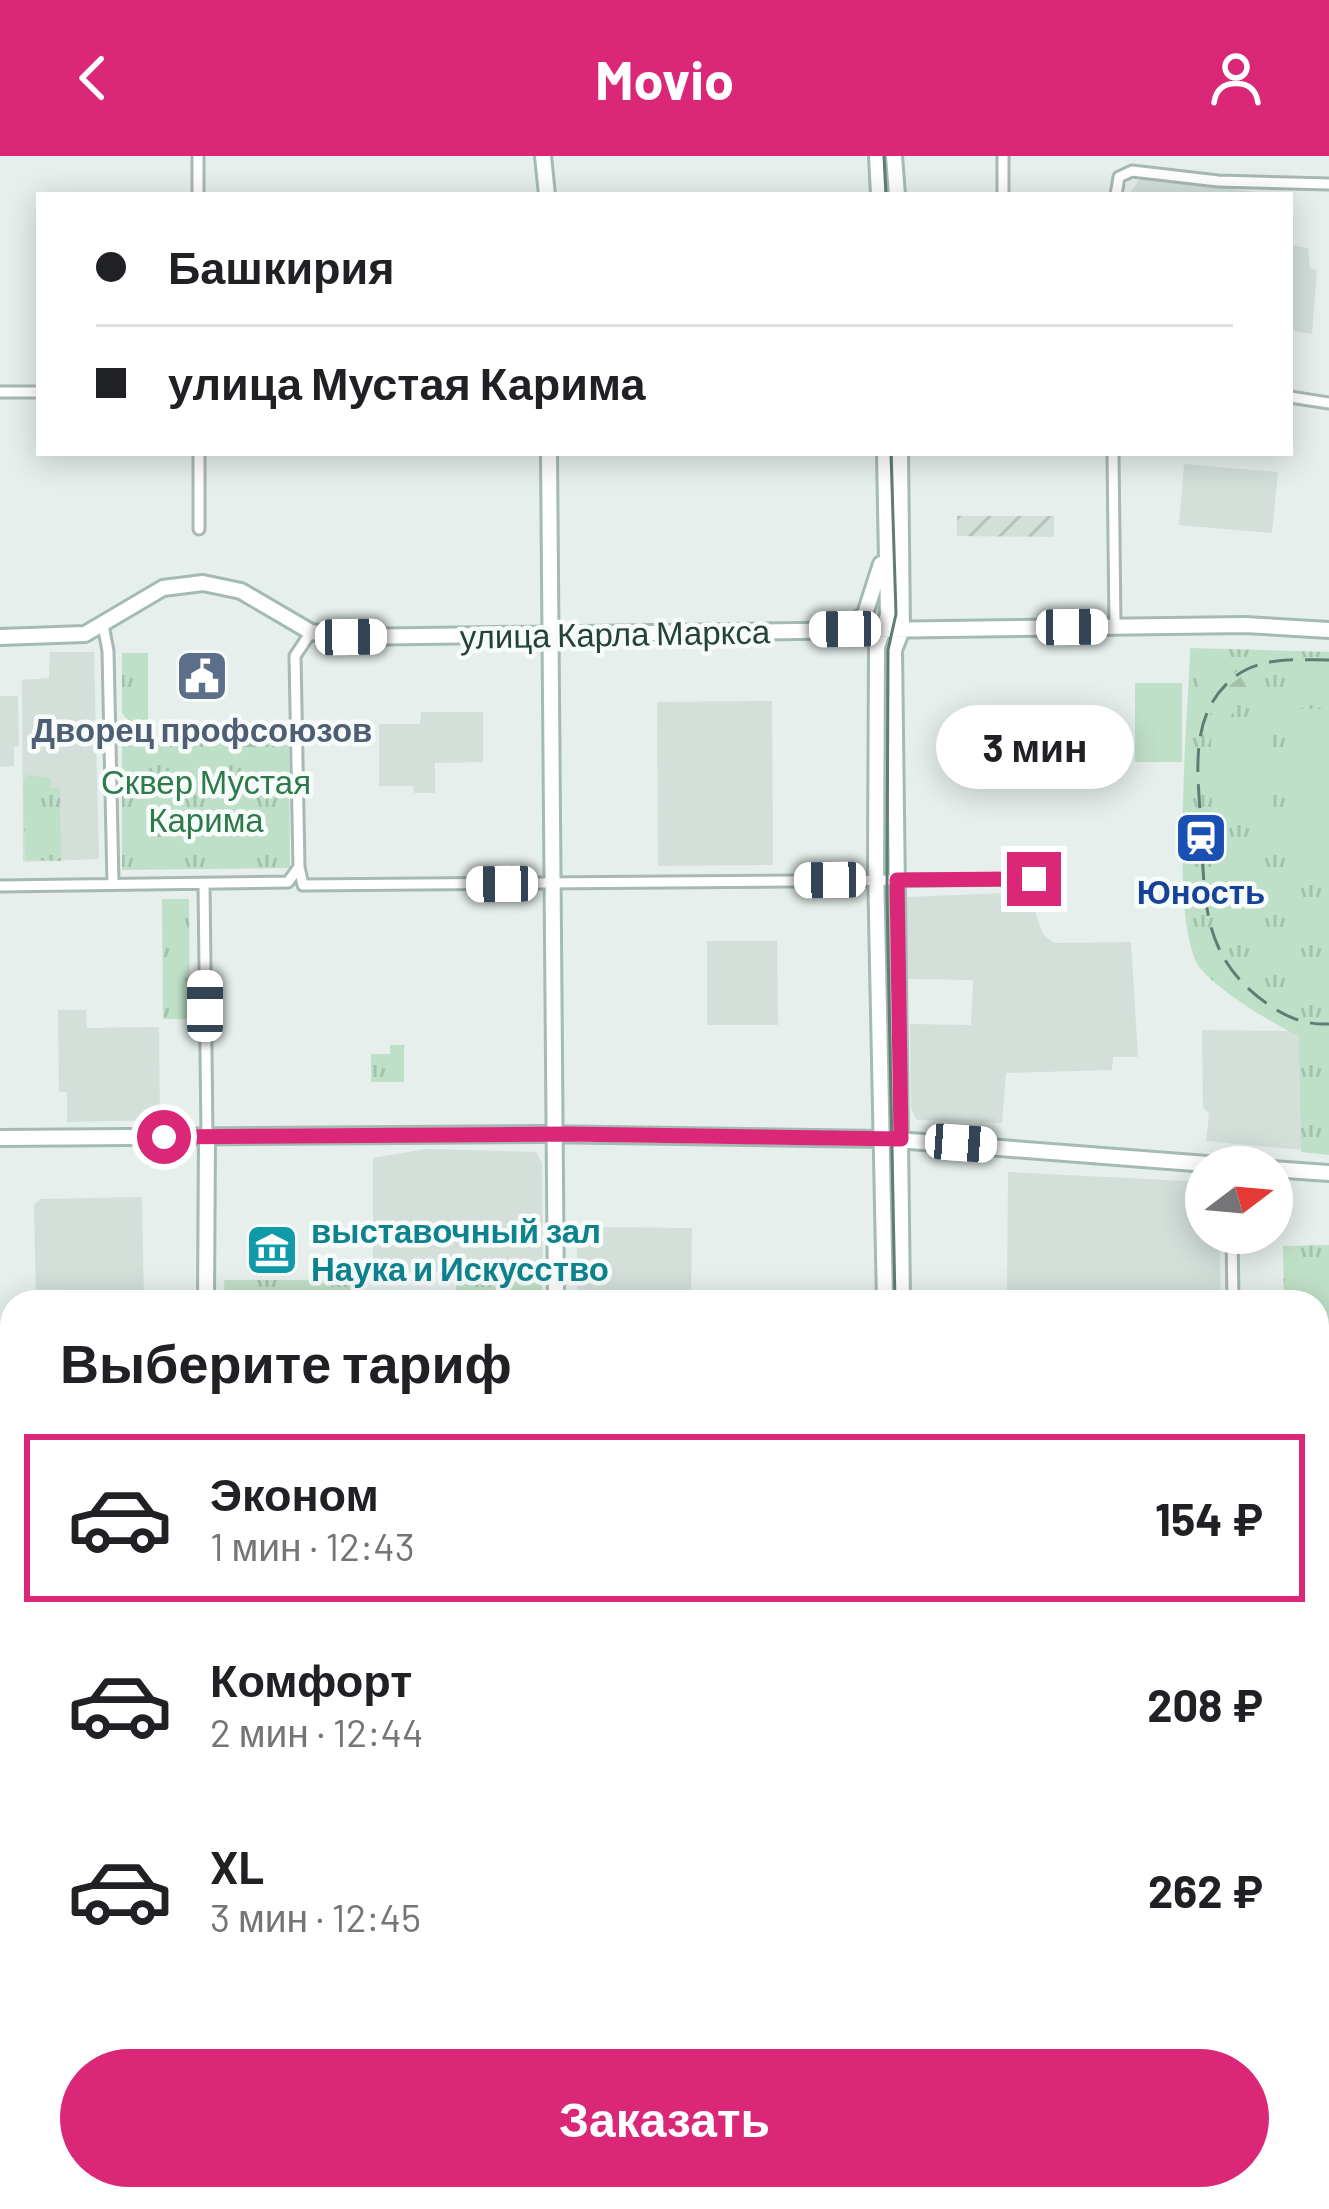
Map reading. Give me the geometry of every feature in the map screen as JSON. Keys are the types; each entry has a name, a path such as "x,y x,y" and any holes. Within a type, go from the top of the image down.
{"street":[{"path":"198,156 198,192"},
{"path":"543,156 547,192"},
{"path":"1003,156 1003,192"},
{"path":"879,192 878,162 898,158 897,192"},
{"path":"1116,192 1119,177 1132,171 1222,181 1329,184"},
{"path":"0,392 36,392"},
{"path":"1293,397 1329,403"},
{"path":"199,456 199,529"},
{"path":"549,456 556,1290"},
{"path":"884,456 886,622 877,647 876,878 885,1290"},
{"path":"900,456 902,630 894,650 902,1290"},
{"path":"1113,456 1114,626"},
{"path":"845,629 865,614 886,541"},
{"name":"улица Карла Маркса","path":"0,637 85,634 164,588 214,583 251,596 311,632 351,637 845,629 886,622 902,630 1245,626 1329,630"},
{"path":"103,626 108,651 113,884"},
{"path":"311,632 295,656 303,885 1034,879"},
{"path":"0,886 288,882 299,867"},
{"path":"204,884 206,1290"},
{"path":"0,1138 554,1134 884,1138 1185,1162"},
{"path":"1293,1170 1329,1173"},
{"path":"1232,1254 1233,1290"}],"shaded area":[{"path":"1140,178 1256,192 1131,192"},
{"path":"1293,246 1308,248 1310,268 1317,270 1312,334 1293,331"},
{"path":"1184,464 1278,472 1272,533 1179,525"},
{"path":"957,516 1054,516 1054,537 957,536"},
{"path":"50,652 94,652 99,859 23,862 22,680 49,678"},
{"path":"0,696 18,696 19,746 14,747 14,766 0,767"},
{"path":"772,701 773,865 658,866 657,702"},
{"path":"421,712 483,712 483,762 435,763 435,793 414,793 413,786 379,786 379,724 420,724"},
{"path":"1028,892 1043,934 1054,943 1131,942 1138,1057 1113,1057 1112,1070 1006,1073 1002,1123 917,1120 911,1109 910,1024 971,1025 973,980 907,979 905,901 908,897"},
{"path":"707,941 777,941 778,1025 707,1025"},
{"path":"58,1010 86,1010 87,1028 159,1027 160,1120 67,1122 67,1092 59,1092"},
{"path":"1202,1030 1301,1031 1302,1150 1206,1141 1209,1114 1203,1107"},
{"path":"427,1149 536,1152 542,1163 543,1270 373,1273 373,1158"},
{"path":"1008,1172 1185,1181 1185,1254 1220,1254 1221,1290 1007,1290"},
{"path":"142,1197 144,1290 36,1290 34,1205 40,1199"},
{"path":"577,1227 692,1228 691,1290 577,1290"}],"green space":[{"path":"1190,648 1329,652 1329,1155 1301,1152 1299,1036 1220,986 1200,968 1190,945 1183,865"},
{"path":"122,653 148,653 148,721 129,721 122,713"},
{"path":"1205,657 1276,660 1241,669 1199,696 1200,662"},
{"path":"1274,664 1274,672 1248,687 1231,716 1210,715 1235,681"},
{"path":"1135,683 1182,683 1182,762 1135,762"},
{"path":"1288,709 1329,709 1329,837 1288,837"},
{"name":"Сквер Мустая Карима","path":"289,732 290,868 122,870 122,737"},
{"path":"1211,733 1270,733 1270,807 1212,807"},
{"path":"132,735 190,736 191,759 153,760"},
{"path":"279,735 255,755 222,758 221,736"},
{"path":"26,775 51,778 51,788 60,788 61,861 25,860"},
{"path":"162,899 189,899 190,1019 163,1019"},
{"path":"390,1045 404,1045 404,1082 371,1082 371,1054 390,1054"},
{"path":"1329,1245 1329,1290 1284,1290 1283,1254 1293,1254 1293,1246"},
{"path":"224,1280 366,1280 366,1290 224,1290"},
{"path":"456,1280 542,1280 542,1290 456,1290"}],"tram line":[{"path":"884,156 886,192"},
{"path":"891,456 896,614 888,650 887,895 895,1290"}],"railway":[{"path":"1329,660 1266,663 1232,679 1208,710 1198,766 1206,903 1218,947 1246,987 1269,1005 1298,1020 1329,1024"}],"place":[{"name":"Дворец профсоюзов","path":"202,676"},
{"name":"Юность","path":"1201,838"},
{"name":"выставочный зал Наука и Искусство","path":"272,1250"}],"route":[{"path":"164,1137 567,1134 901,1139 897,880 1034,879"}]}
